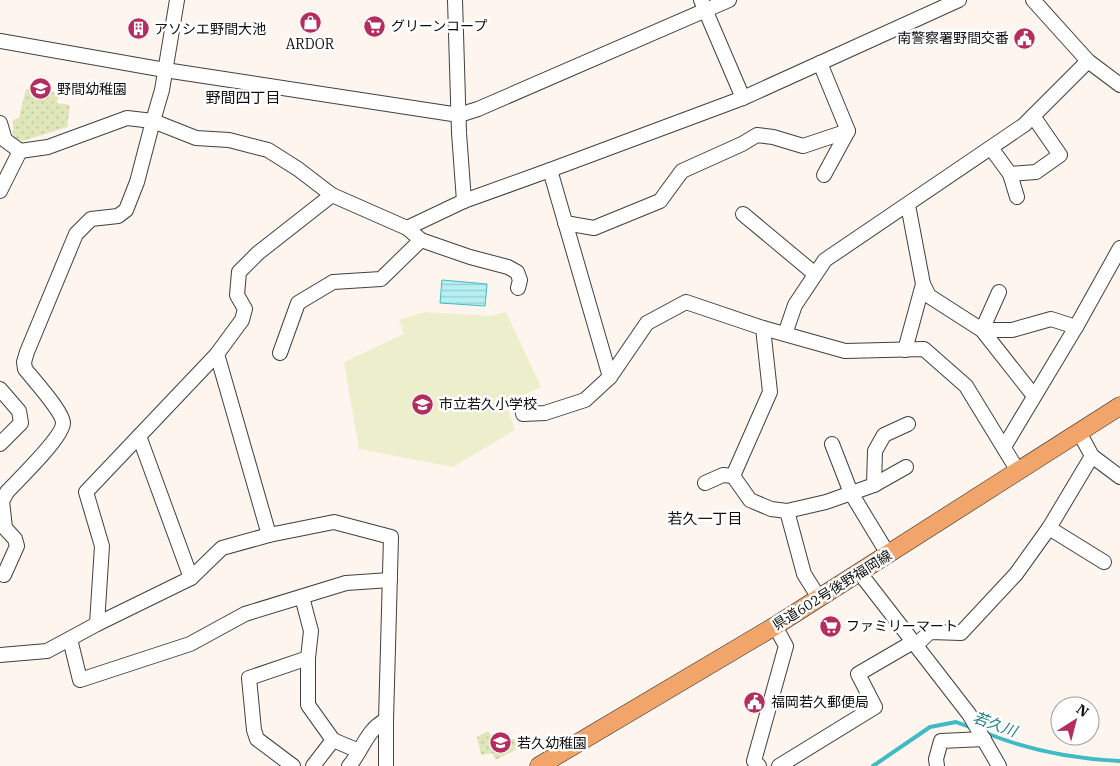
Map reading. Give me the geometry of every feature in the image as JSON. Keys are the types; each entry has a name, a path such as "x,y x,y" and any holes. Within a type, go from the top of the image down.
{"main road":[{"name":"県道602号後野福岡線","path":"539,766 774,626 1120,406"}],"street":[{"path":"4,575 17,546 15,539 5,528 2,501 7,492 55,440 64,422 60,413 25,369 24,362 27,352 76,234 91,219 118,216 126,210 137,182 162,90 177,0"},
{"path":"455,0 459,133 464,201"},
{"path":"0,40 165,70 459,115 478,109 704,5 730,0"},
{"path":"407,228 464,201 743,98 959,0"},
{"path":"1033,0 1088,61 1120,85"},
{"path":"704,5 743,98"},
{"path":"785,334 795,304 825,260 1024,125 1088,61"},
{"path":"820,63 848,131"},
{"path":"1010,174 1036,172 1060,155 1033,116"},
{"path":"0,123 4,140 20,151 48,147 127,118 153,121 196,138 229,140 268,150 298,169 332,196 407,228 421,240 470,257 508,267 517,272 520,280 518,288"},
{"path":"824,175 848,131"},
{"path":"565,223 594,228 660,202 682,171 757,136 773,137 803,146 848,131"},
{"path":"991,148 1010,174 1017,197"},
{"path":"0,191 20,151"},
{"path":"550,170 610,377"},
{"path":"97,624 102,546 86,492 217,354 242,320 245,309 237,295 239,272 258,253 332,196"},
{"path":"908,205 923,284 929,296 982,330 1034,396"},
{"path":"742,214 815,274"},
{"path":"280,353 298,303 333,282 381,279 421,240"},
{"path":"1004,447 1076,327 1120,248"},
{"path":"905,350 923,284"},
{"path":"982,330 1000,292"},
{"path":"524,414 545,413 584,400 610,377 647,323 686,302 763,328 845,351 924,349 966,386 1018,471"},
{"path":"982,330 1012,330 1051,319 1076,327"},
{"path":"733,476 770,392 763,328"},
{"path":"217,354 269,535"},
{"path":"0,389 19,411 21,422 0,444"},
{"path":"874,485 875,451 884,435 908,424"},
{"path":"1079,432 1092,456 1120,477"},
{"path":"139,436 191,578"},
{"path":"832,444 850,493 888,554"},
{"path":"779,766 875,707 858,674 915,643 930,632 961,633 1016,574 1049,528 1092,456"},
{"path":"706,483 723,475 733,476 750,500 771,509 787,512 826,502 874,485 906,467"},
{"path":"787,512 804,574 819,598"},
{"path":"0,655 47,651 191,578 222,548 269,535 334,522 390,538 386,766"},
{"path":"1049,528 1104,562"},
{"path":"859,572 969,714 999,766"},
{"path":"70,639 80,680 190,644 245,614 346,583 390,580"},
{"path":"302,597 310,631 308,705 333,740 359,751"},
{"path":"753,764 786,646 774,626"},
{"path":"293,766 257,739 254,730 249,678 308,658"},
{"path":"349,766 355,759 364,741 377,725 386,720"},
{"path":"937,766 936,759 941,741 984,739"},
{"path":"313,766 333,740"}],"green space":[{"path":"26,89 58,93 57,103 70,105 67,127 20,142 13,137 13,120 19,118"},
{"path":"424,312 491,316 506,312 541,387 506,403 515,430 453,467 359,449 344,362 404,334 399,320"},
{"path":"488,731 492,736 519,740 523,746 496,760 492,753 481,755 477,737"}],"water":[{"path":"442,280 487,284 485,306 440,303"}],"waterway":[{"name":"若久川","path":"873,766 930,727 956,722 972,728"},
{"name":"若久川","path":"986,733 1052,753 1120,761"}],"place":[{"name":"ARDOR","path":"310,22"},
{"name":"グリーンコープ","path":"375,26"},
{"name":"アソシエ野間大池","path":"138,29"},
{"name":"南警察署野間交番","path":"1025,38"},
{"name":"野間幼稚園","path":"41,89"},
{"name":"市立若久小学校","path":"423,404"},
{"name":"ファミリーマート","path":"830,626"},
{"name":"福岡若久郵便局","path":"755,702"},
{"name":"若久幼稚園","path":"501,743"}],"district":[{"name":"野間四丁目","path":"243,97"},
{"name":"若久一丁目","path":"705,518"}]}
